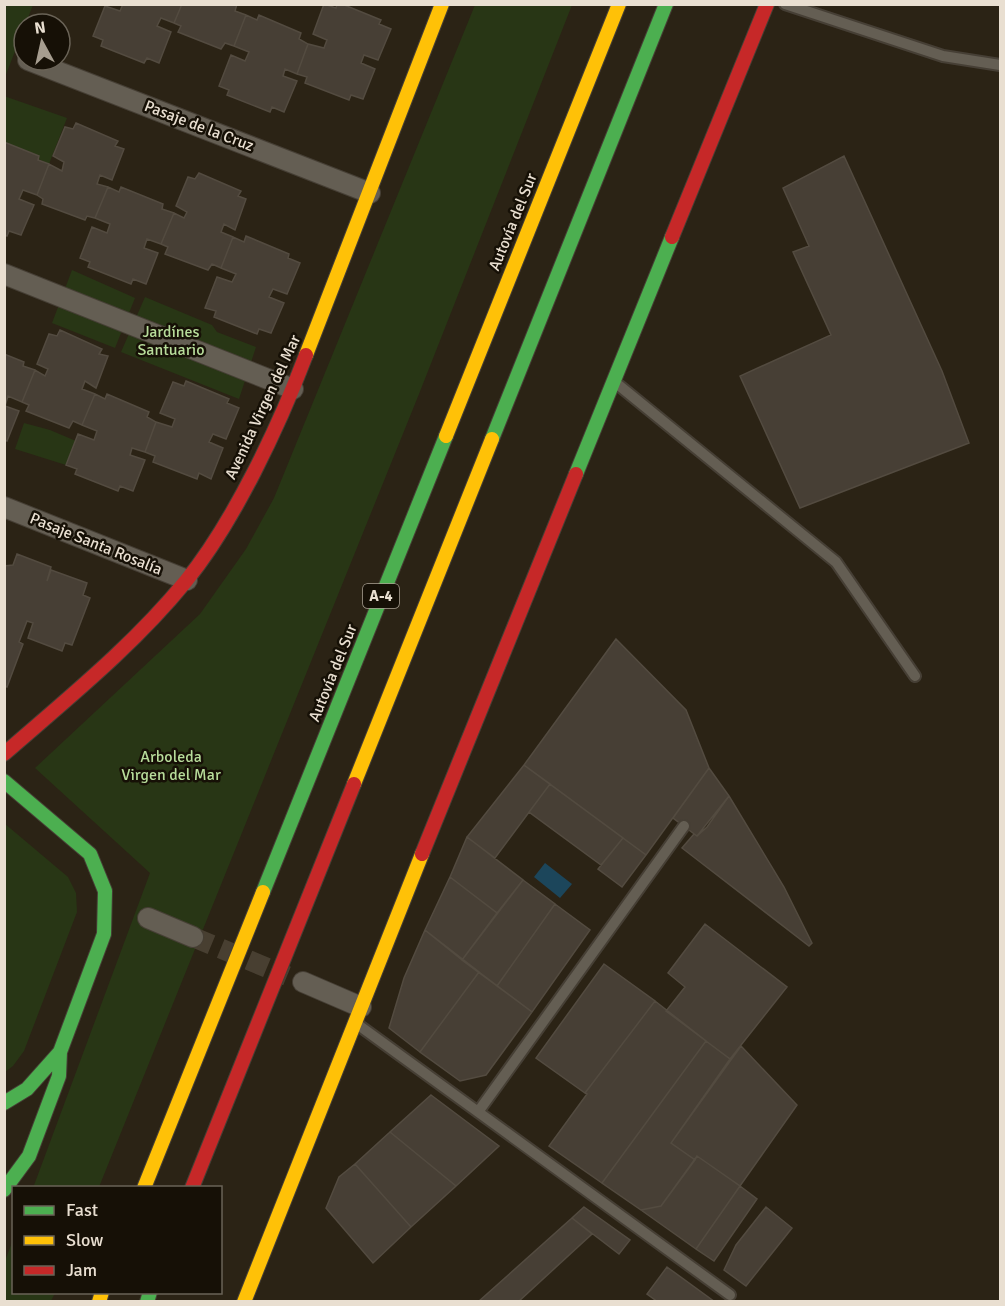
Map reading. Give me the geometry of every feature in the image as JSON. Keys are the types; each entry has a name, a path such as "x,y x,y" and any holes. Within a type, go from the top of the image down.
{"main road":[{"name":"Autovía del Sur","path":"145,1186 619,4"},
{"name":"A-4","path":"193,1186 666,4"},
{"path":"244,1302 613,381 767,4"},
{"name":"Avenida Virgen del Mar","path":"4,754 123,650 187,580 234,508 293,389 442,5"},
{"path":"4,781 90,854 105,891 104,934 60,1052 59,1076 29,1156 4,1190"},
{"path":"4,1103 27,1089 60,1052"}],"street":[{"name":"Pasaje de la Cruz","path":"59,72 370,193"},
{"path":"4,274 293,389"},
{"name":"Pasaje Santa Rosalía","path":"4,507 187,580"},
{"path":"148,918 193,937"},
{"path":"303,982 358,1015"}],"lane":[{"path":"785,4 943,56 1000,65"},
{"path":"613,381 836,562 915,676"},
{"path":"478,1112 684,826"},
{"path":"358,1015 478,1112 730,1295"}],"green space":[{"path":"4,5 33,5 30,12 12,12 12,59 5,77"},
{"name":"Arboleda Virgen del Mar","path":"475,5 572,5 419,394 99,1186 34,1186 150,873 35,768 200,614 246,549 274,498"},
{"path":"4,96 67,118 49,164 5,143"},
{"path":"72,270 135,298 115,348 52,323"},
{"name":"Jardínes Santuario","path":"145,297 212,325 217,332 256,347 239,399 121,352"},
{"path":"24,423 50,430 76,441 66,465 15,449"},
{"path":"4,823 68,877 76,893 77,912 24,1051 13,1066 5,1072"},
{"path":"12,1243 12,1294 54,1294 51,1301 5,1301 5,1261"}],"water":[{"path":"545,863 572,884 560,898 534,877"}],"building":[{"path":"123,4 182,4 174,23 161,18 157,26 171,32 159,63 147,58 144,63 101,46 103,40 93,36 105,6 120,11"},
{"path":"182,4 237,4 235,11 246,15 234,46 225,43 221,49 178,32 181,26 174,23"},
{"path":"324,4 336,8 337,4 342,4 381,20 379,24 391,29 378,60 364,55 361,63 375,69 363,99 351,95 349,100 305,83 307,77 297,74 308,44 324,48 327,40 313,34"},
{"path":"246,15 257,20 259,15 301,33 299,39 308,44 297,74 285,69 283,76 297,81 284,112 272,107 270,112 227,95 229,90 219,86 231,55 245,61 249,52 234,46"},
{"path":"76,123 118,141 115,146 124,149 112,180 100,175 97,184 108,187 95,218 87,216 85,220 42,204 43,199 37,195 49,164 62,171 64,162 53,156 65,127 73,129"},
{"path":"4,142 39,156 38,160 49,164 37,195 23,190 19,199 34,205 21,235 9,231 7,236 4,235"},
{"path":"844,156 942,371 969,443 800,508 740,376 831,335 793,252 809,246 783,188"},
{"path":"199,173 241,191 238,196 246,199 235,230 224,224 221,232 233,237 221,268 212,264 208,270 165,254 168,247 161,244 174,213 184,218 187,212 176,206 188,177 195,179"},
{"path":"108,187 119,192 121,187 163,204 162,209 174,213 161,244 147,239 144,248 158,253 146,284 133,279 131,284 88,267 90,262 80,258 92,227 107,233 110,224 95,218"},
{"path":"246,236 289,254 288,258 300,263 287,294 273,289 269,297 284,303 271,333 259,329 257,334 214,317 216,311 205,308 217,277 232,282 236,274 221,268 233,237 244,242"},
{"path":"60,330 102,349 99,354 108,356 96,388 85,381 82,389 95,394 82,425 73,421 69,428 26,411 29,405 22,402 35,370 45,376 48,369 37,364 49,334 57,336"},
{"path":"4,354 24,362 23,366 35,370 22,402 8,396 5,406 19,411 7,441 4,440"},
{"path":"186,381 229,399 227,403 239,408 226,439 213,434 209,442 223,448 211,479 199,473 197,479 153,462 155,456 145,452 156,422 172,427 175,419 160,413 173,382 184,386"},
{"path":"95,394 105,399 107,394 149,412 147,417 156,422 145,452 132,448 130,455 145,460 133,491 120,486 118,491 75,474 77,469 66,465 78,434 94,440 97,431 82,425"},
{"path":"17,554 51,567 47,581 51,570 87,583 83,595 90,598 72,645 65,643 62,651 28,638 33,623 27,621 19,642 23,644 7,687 4,686 4,566 13,565"},
{"path":"616,639 686,710 709,768 646,855 524,765"},
{"path":"524,765 550,784 495,858 467,837"},
{"path":"709,768 729,796 697,836 673,818"},
{"path":"550,784 623,838 601,865 529,812"},
{"path":"729,796 784,887 812,943 809,946 682,848 694,834 697,836 707,827"},
{"path":"467,837 523,880 497,913 450,877"},
{"path":"623,838 646,855 622,887 598,869"},
{"path":"450,877 497,913 462,960 425,930"},
{"path":"523,880 555,904 497,986 462,960"},
{"path":"555,904 590,930 532,1012 497,986"},
{"path":"705,924 787,987 730,1059 666,1011 685,987 668,973"},
{"path":"425,930 479,972 420,1052 389,1028 404,978"},
{"path":"604,964 655,1001 585,1093 536,1058"},
{"path":"479,972 532,1012 486,1075 460,1081 420,1052"},
{"path":"655,1001 706,1041 602,1183 549,1146 587,1094 585,1093"},
{"path":"706,1041 730,1059 671,1143 695,1160 661,1206 641,1210 602,1183"},
{"path":"741,1046 797,1105 740,1186 697,1156 695,1160 671,1143"},
{"path":"431,1095 499,1146 456,1186 390,1132"},
{"path":"390,1132 456,1186 411,1227 355,1164"},
{"path":"697,1156 740,1186 696,1249 641,1210 661,1206"},
{"path":"355,1164 411,1227 373,1263 326,1208 339,1177"},
{"path":"740,1186 757,1199 714,1261 696,1249"},
{"path":"584,1207 630,1240 619,1254 572,1218"},
{"path":"766,1207 792,1228 746,1286 724,1270 736,1245"},
{"path":"572,1218 592,1234 518,1302 478,1302"},
{"path":"667,1267 715,1302 658,1302 647,1294"}],"tunnel":[{"path":"193,937 287,976"}],"traffic: fast":[{"path":"492,439 666,4"},
{"path":"576,474 672,237"},
{"path":"263,892 446,436"},
{"path":"4,781 90,854 105,891 104,934 60,1052 59,1076 29,1156 4,1190"},
{"path":"4,1103 27,1089 60,1052"},
{"path":"147,1302 149,1294"}],"traffic: slow":[{"path":"306,355 442,4"},
{"path":"446,436 619,4"},
{"path":"354,784 492,439"},
{"path":"244,1302 422,854"},
{"path":"145,1186 263,892"},
{"path":"99,1302 101,1294"}],"traffic: jam":[{"path":"672,237 767,4"},
{"path":"4,754 122,650 186,581 221,531 254,472 283,412 306,355"},
{"path":"422,854 576,474"},
{"path":"193,1186 354,784"}]}
